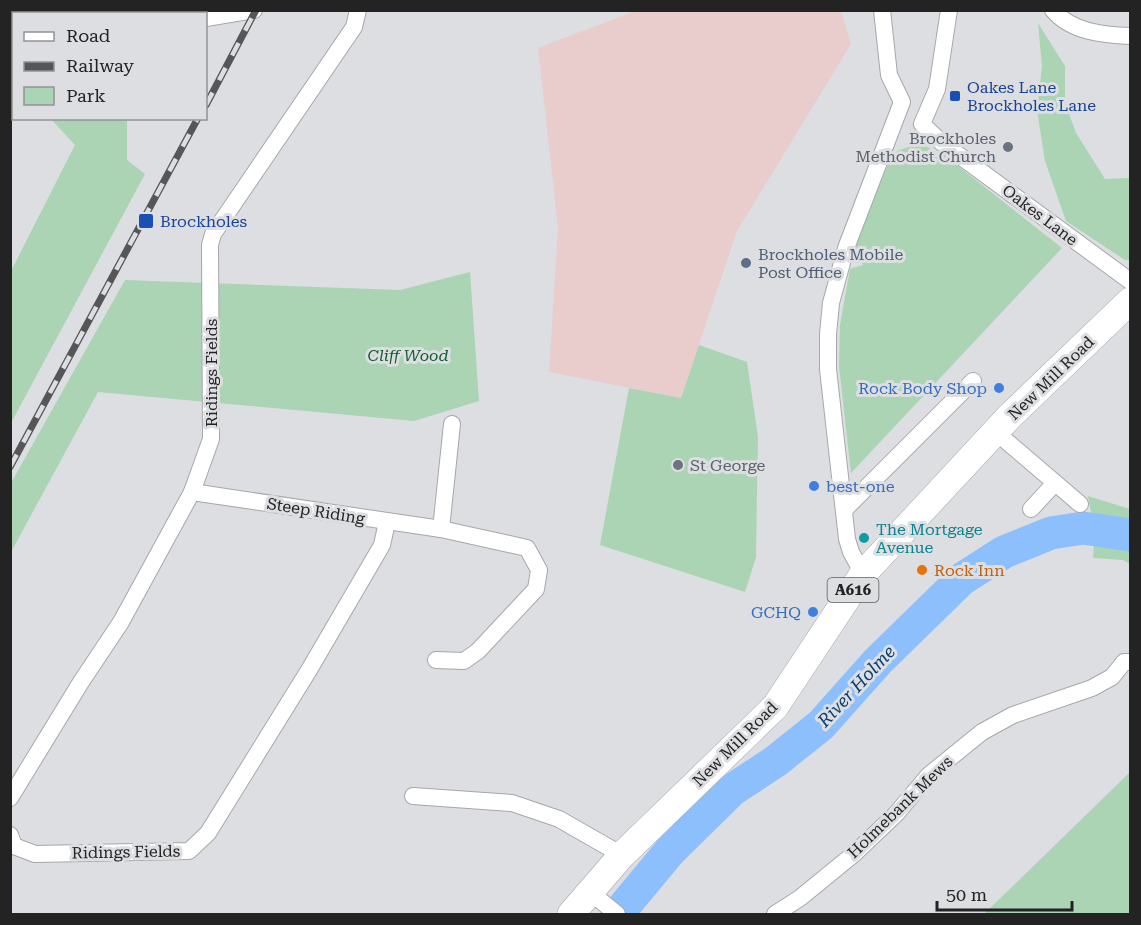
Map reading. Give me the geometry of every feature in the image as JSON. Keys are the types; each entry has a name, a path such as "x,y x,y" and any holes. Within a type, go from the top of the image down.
{"main road":[{"name":"New Mill Road","path":"572,915 604,904 622,855 775,707 863,574 997,433 1010,416 1131,301"}],"street":[{"path":"207,18 254,10"},
{"name":"Ridings Fields","path":"10,798 81,682 121,622 192,492 212,439 210,245 213,234 354,27 358,10"},
{"name":"Oakes Lane","path":"882,10 889,75 902,102 922,124 941,142 1131,281"},
{"path":"922,124 938,89 949,10"},
{"path":"1053,10 1068,23 1096,33 1131,36"},
{"path":"863,574 847,539 828,369 828,334 837,275 902,102"},
{"path":"844,510 973,381"},
{"path":"441,529 452,424"},
{"path":"997,433 1080,504"},
{"path":"1031,509 1055,483"},
{"name":"Steep Riding","path":"192,492 441,529 527,548 540,570 536,589 478,651 464,661 436,660"},
{"name":"Ridings Fields","path":"10,835 14,846 35,854 189,851 208,833 298,688 382,544 387,522"},
{"name":"Holmebank Mews","path":"775,915 800,898 855,853 896,814 929,775 982,732 1014,715 1092,688 1112,677 1127,662 1118,645"},
{"path":"413,796 512,803 558,819 622,855"}],"shaded area":[{"path":"635,11 841,11 851,44 737,231 681,398 549,372 558,228 538,48"}],"green space":[{"path":"1038,23 1065,66 1065,103 1076,133 1105,179 1130,178 1130,260 1125,260 1066,221 1045,161 1037,110 1042,66"},
{"path":"52,120 127,120 127,160 145,174 11,423 11,271 75,145"},
{"path":"920,143 949,159 1062,248 851,473 839,366 840,325 850,269 863,265 855,248 888,164 897,151"},
{"name":"Cliff Wood","path":"470,272 479,401 414,421 98,392 11,552 11,483 125,280 400,290"},
{"path":"699,345 747,362 758,437 756,557 745,592 600,545 629,388 681,398"},
{"path":"1088,496 1130,509 1130,564 1123,560 1093,558 1095,533"},
{"path":"1130,772 1130,914 984,914 1128,774"}],"waterway":[{"name":"River Holme","path":"619,914 670,851 732,790 776,761 821,725 878,661 962,579 1004,552 1051,533 1083,528 1130,535"}],"railway":[{"path":"207,103 256,10"},
{"path":"10,467 197,120"}],"place":[{"name":"Oakes Lane Brockholes Lane","path":"955,96"},
{"name":"Brockholes Methodist Church","path":"1008,147"},
{"name":"Brockholes","path":"146,221"},
{"name":"Brockholes Mobile Post Office","path":"746,263"},
{"name":"Rock Body Shop","path":"999,388"},
{"name":"St George","path":"678,465"},
{"name":"best-one","path":"814,486"},
{"name":"The Mortgage Avenue","path":"864,538"},
{"name":"Rock Inn","path":"922,570"},
{"name":"GCHQ","path":"813,612"}]}
